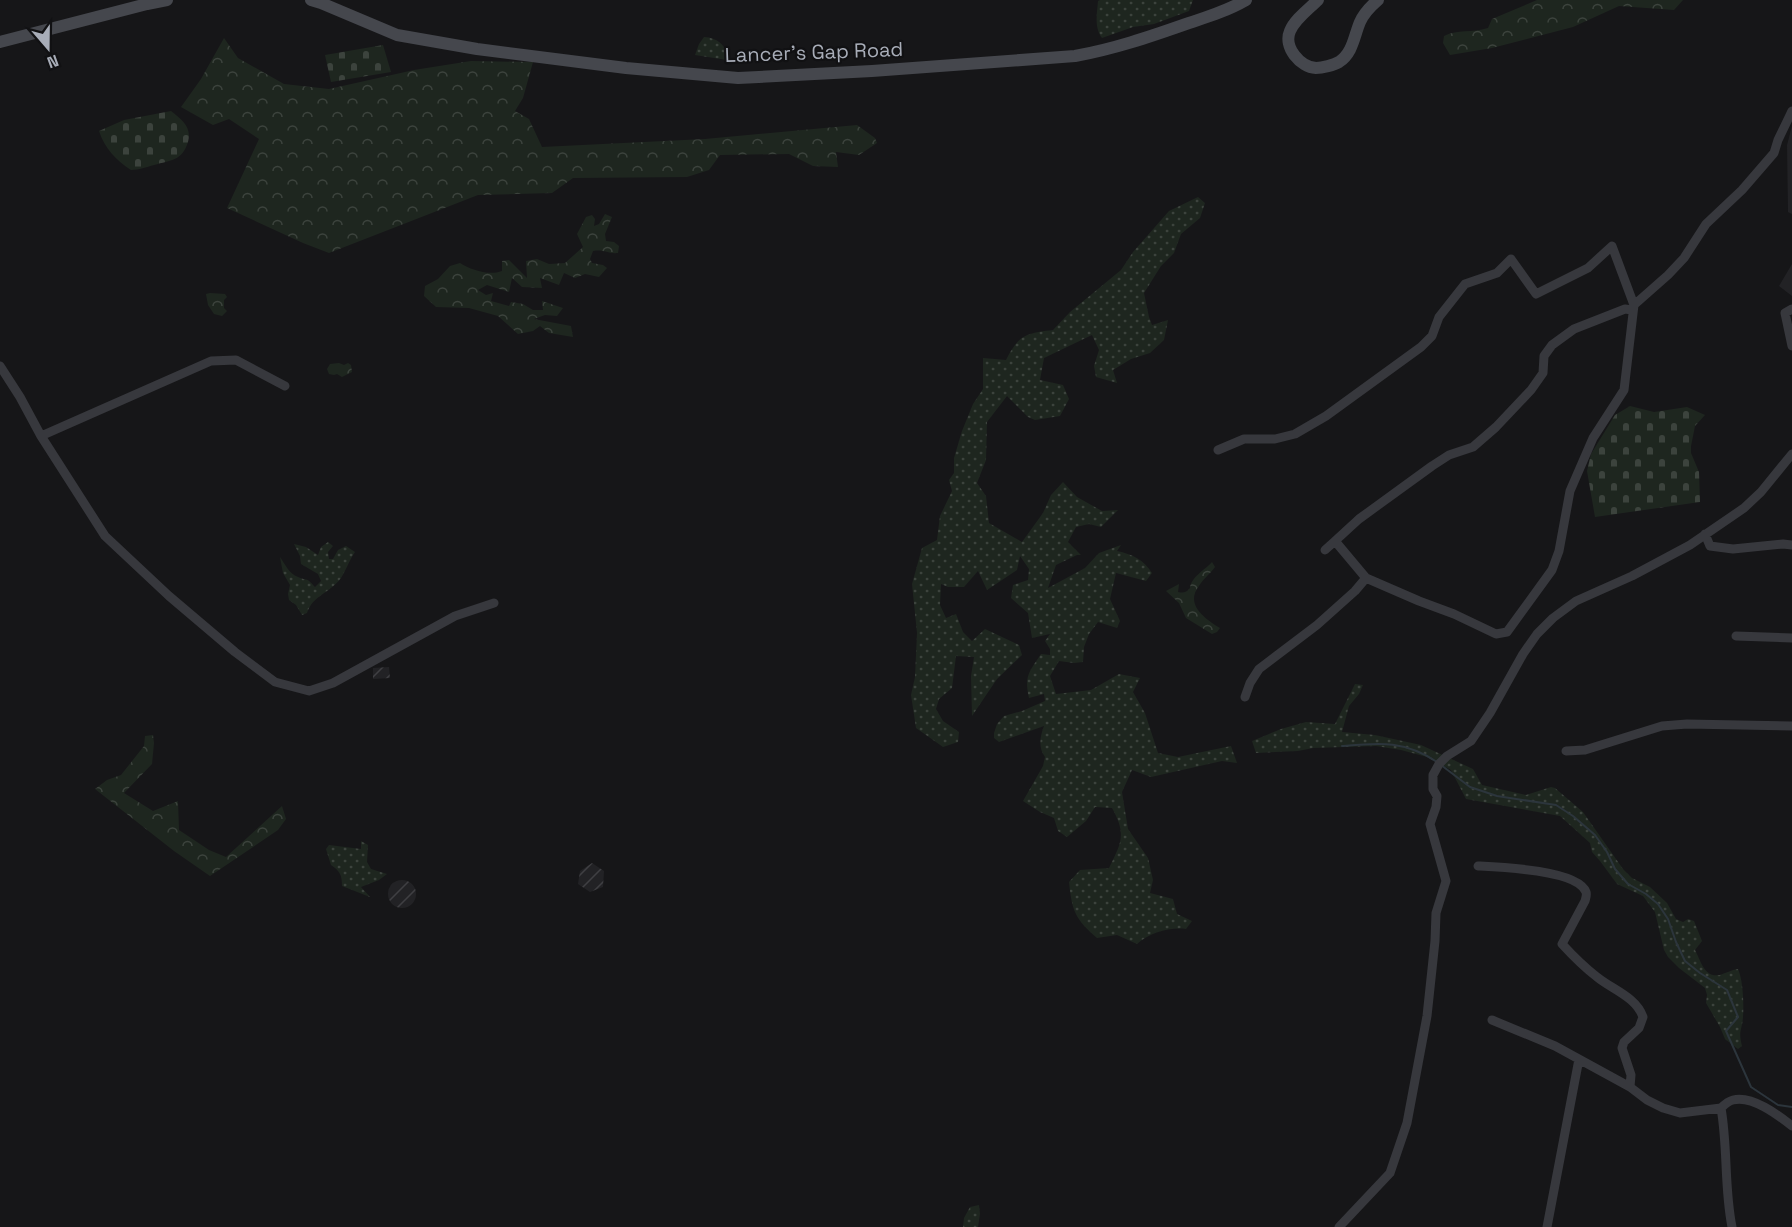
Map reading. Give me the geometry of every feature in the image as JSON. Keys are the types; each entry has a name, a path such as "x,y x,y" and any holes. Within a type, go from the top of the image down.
{"main road":[{"path":"0,42 167,0"},
{"name":"Lancer's Gap Road","path":"311,0 407,37 477,49 738,78 1075,56 1132,44 1229,10 1246,0"},
{"path":"1318,0 1295,22 1288,33 1291,50 1297,59 1317,68 1336,63 1347,56 1361,21 1378,0"}],"street":[{"path":"1325,550 1359,519 1432,466 1449,455 1473,447 1496,427 1531,390 1543,373 1544,356 1552,345 1574,329 1633,307 1684,258 1706,224 1742,190 1774,153 1792,111"},
{"path":"1218,450 1244,439 1286,437 1326,416 1421,347 1432,336 1439,317 1465,284 1497,273 1512,259 1536,294 1588,268 1612,246 1633,307 1624,390 1593,438 1570,491 1552,570 1506,632 1496,634 1366,578 1335,541"},
{"path":"1792,309 1785,313 1792,346"},
{"path":"41,436 211,360 236,360 285,386"},
{"path":"0,366 41,436 105,536 169,596 235,652 275,682 309,691 333,683 454,616 494,603"},
{"path":"1339,1227 1390,1173 1407,1123 1427,1016 1436,913 1446,881 1430,824 1437,796 1433,789 1433,775 1439,764 1471,741 1523,654 1553,618 1576,600 1655,564 1690,545 1744,508 1761,492 1792,454"},
{"path":"1705,534 1710,546 1733,549 1792,545"},
{"path":"1245,697 1250,683 1260,669 1317,625 1366,578"},
{"path":"1736,636 1792,638"},
{"path":"1566,751 1585,750 1662,726 1688,724 1792,726"},
{"path":"1478,866 1553,874 1576,881 1585,889 1587,894 1585,901 1562,944 1599,979 1631,1000 1640,1009 1643,1017 1639,1028 1624,1042 1622,1048 1631,1075 1630,1087"},
{"path":"1492,1020 1555,1046 1663,1108 1680,1113 1721,1108 1732,1100 1748,1100 1776,1114 1792,1126"},
{"path":"1547,1227 1579,1059"},
{"path":"1721,1108 1725,1132 1726,1184 1732,1227"}],"shaded area":[{"path":"1792,126 1792,214 1788,212 1787,145"},
{"path":"1792,264 1792,296 1779,286"},
{"path":"389,667 390,678 373,679 373,668"},
{"path":"592,863 604,871 603,887 590,892 578,884 580,871"},
{"path":"402,880 412,884 416,894 412,904 402,908 392,904 388,894 392,884"}],"green space":[{"path":"1193,0 1189,11 1154,24 1133,27 1102,38 1097,20 1098,1"},
{"path":"1537,0 1683,0 1674,10 1619,6 1573,27 1492,48 1450,55 1443,43 1444,36 1455,32 1488,28 1492,19"},
{"path":"704,37 716,40 722,45 729,55 727,60 695,55"},
{"path":"224,38 238,58 284,84 329,89 414,70 471,61 533,62 523,98 515,111 529,119 542,147 705,139 857,125 875,138 877,143 859,155 836,152 838,167 813,166 789,154 720,155 709,170 687,177 573,178 552,193 478,195 329,253 227,208 259,139 229,119 213,125 181,107 201,79"},
{"path":"383,45 391,72 331,82 325,55"},
{"path":"171,111 185,124 189,137 183,153 166,162 131,170 112,154 99,131 124,120"},
{"path":"1198,197 1205,203 1200,218 1181,234 1174,253 1161,266 1144,293 1152,325 1168,320 1164,340 1150,353 1131,359 1113,370 1117,383 1096,377 1094,366 1099,350 1092,335 1044,358 1040,380 1063,385 1069,399 1060,416 1035,420 1028,417 1007,396 987,422 986,460 977,483 986,496 989,523 1022,542 1043,513 1051,495 1063,482 1077,497 1102,511 1118,510 1101,527 1089,524 1076,527 1068,542 1081,555 1056,565 1048,588 1085,568 1099,553 1121,545 1117,551 1137,558 1152,573 1146,581 1116,573 1110,599 1120,621 1117,628 1098,622 1089,634 1084,647 1083,662 1059,661 1050,676 1056,694 1091,690 1119,674 1140,678 1133,692 1145,713 1158,753 1178,757 1231,746 1237,763 1222,761 1151,777 1132,770 1122,792 1128,829 1148,858 1153,880 1150,893 1173,899 1177,914 1192,921 1186,929 1160,932 1137,944 1117,935 1097,938 1079,920 1072,900 1069,882 1080,870 1109,868 1117,852 1121,832 1112,808 1095,807 1086,821 1067,837 1058,831 1054,818 1023,801 1043,766 1045,757 1040,742 1044,726 999,742 994,738 997,724 1004,716 1045,701 1044,694 1029,698 1027,679 1041,654 1050,655 1050,649 1045,641 1050,634 1032,638 1028,613 1011,598 1013,585 1028,580 1029,569 1020,556 1017,570 987,590 978,571 964,587 948,587 941,584 940,605 946,618 956,614 963,632 972,641 985,629 1019,645 1022,655 997,679 972,716 971,676 974,657 956,656 952,688 939,699 936,709 943,721 959,732 958,742 943,747 916,728 911,695 915,677 917,633 912,584 922,548 937,540 940,516 952,491 949,480 954,473 954,458 962,431 973,404 983,389 983,358 1006,360 1014,346 1023,337 1053,330 1070,312 1121,270 1133,252 1169,211"},
{"path":"605,214 612,217 605,234 606,241 614,242 619,246 618,253 593,251 590,259 592,263 607,268 599,277 585,274 575,278 564,273 559,285 540,278 542,288 522,287 512,278 509,292 487,285 478,290 486,295 493,293 491,301 509,306 511,302 523,304 533,310 543,310 542,301 563,308 557,316 545,315 534,319 571,326 573,337 549,333 540,326 533,331 518,334 498,316 469,308 436,307 424,296 425,286 438,279 450,266 460,263 475,270 491,273 502,271 502,261 509,260 527,278 526,261 537,259 549,264 565,263 583,247 577,234 586,217 592,215 595,219 594,226 599,224"},
{"path":"206,294 225,294 227,297 224,300 224,308 227,311 222,316 214,314 208,305"},
{"path":"330,364 351,365 352,372 342,377 329,374 327,369"},
{"path":"1630,406 1654,412 1687,407 1705,415 1695,426 1691,446 1691,453 1699,472 1700,502 1595,517 1587,471 1591,454 1615,415"},
{"path":"328,542 333,546 328,552 329,559 333,559 338,550 346,546 355,552 341,578 317,598 307,613 302,615 296,605 289,600 290,585 283,573 280,557 292,574 308,580 315,587 321,581 318,574 301,564 294,544 306,547 318,555 321,547"},
{"path":"1212,562 1215,567 1201,583 1194,599 1195,605 1203,616 1220,628 1212,634 1186,618 1179,603 1166,591 1179,584 1178,592 1187,591 1196,577"},
{"path":"1355,684 1363,685 1349,706 1342,732 1375,735 1421,745 1473,769 1482,785 1526,795 1551,787 1555,788 1583,812 1623,869 1632,878 1650,887 1667,903 1676,919 1683,922 1688,919 1694,921 1702,941 1695,950 1707,971 1710,974 1720,975 1738,969 1743,999 1740,1033 1742,1046 1738,1049 1725,1039 1706,1003 1705,988 1668,957 1664,950 1655,912 1643,896 1617,884 1592,852 1590,843 1560,816 1466,799 1451,770 1427,757 1401,750 1376,746 1256,753 1252,741 1281,729 1306,722 1335,724"},
{"path":"153,735 152,764 124,793 153,811 178,801 179,830 209,850 226,857 282,806 286,819 278,830 210,876 95,789 107,780 121,775 144,746 145,736"},
{"path":"361,841 368,845 367,862 371,869 387,874 361,887 370,897 342,886 340,874 331,865 326,849 329,845 361,849"},
{"path":"979,1205 978,1227 963,1227 964,1218 970,1207"}],"waterway":[{"path":"1342,746 1380,744 1402,746 1437,762"},
{"path":"1441,765 1470,787 1497,796 1556,805 1595,835 1615,869 1628,884 1658,904 1668,919 1685,961 1727,990 1738,1017 1726,1031 1751,1087 1778,1105 1792,1107"}]}
